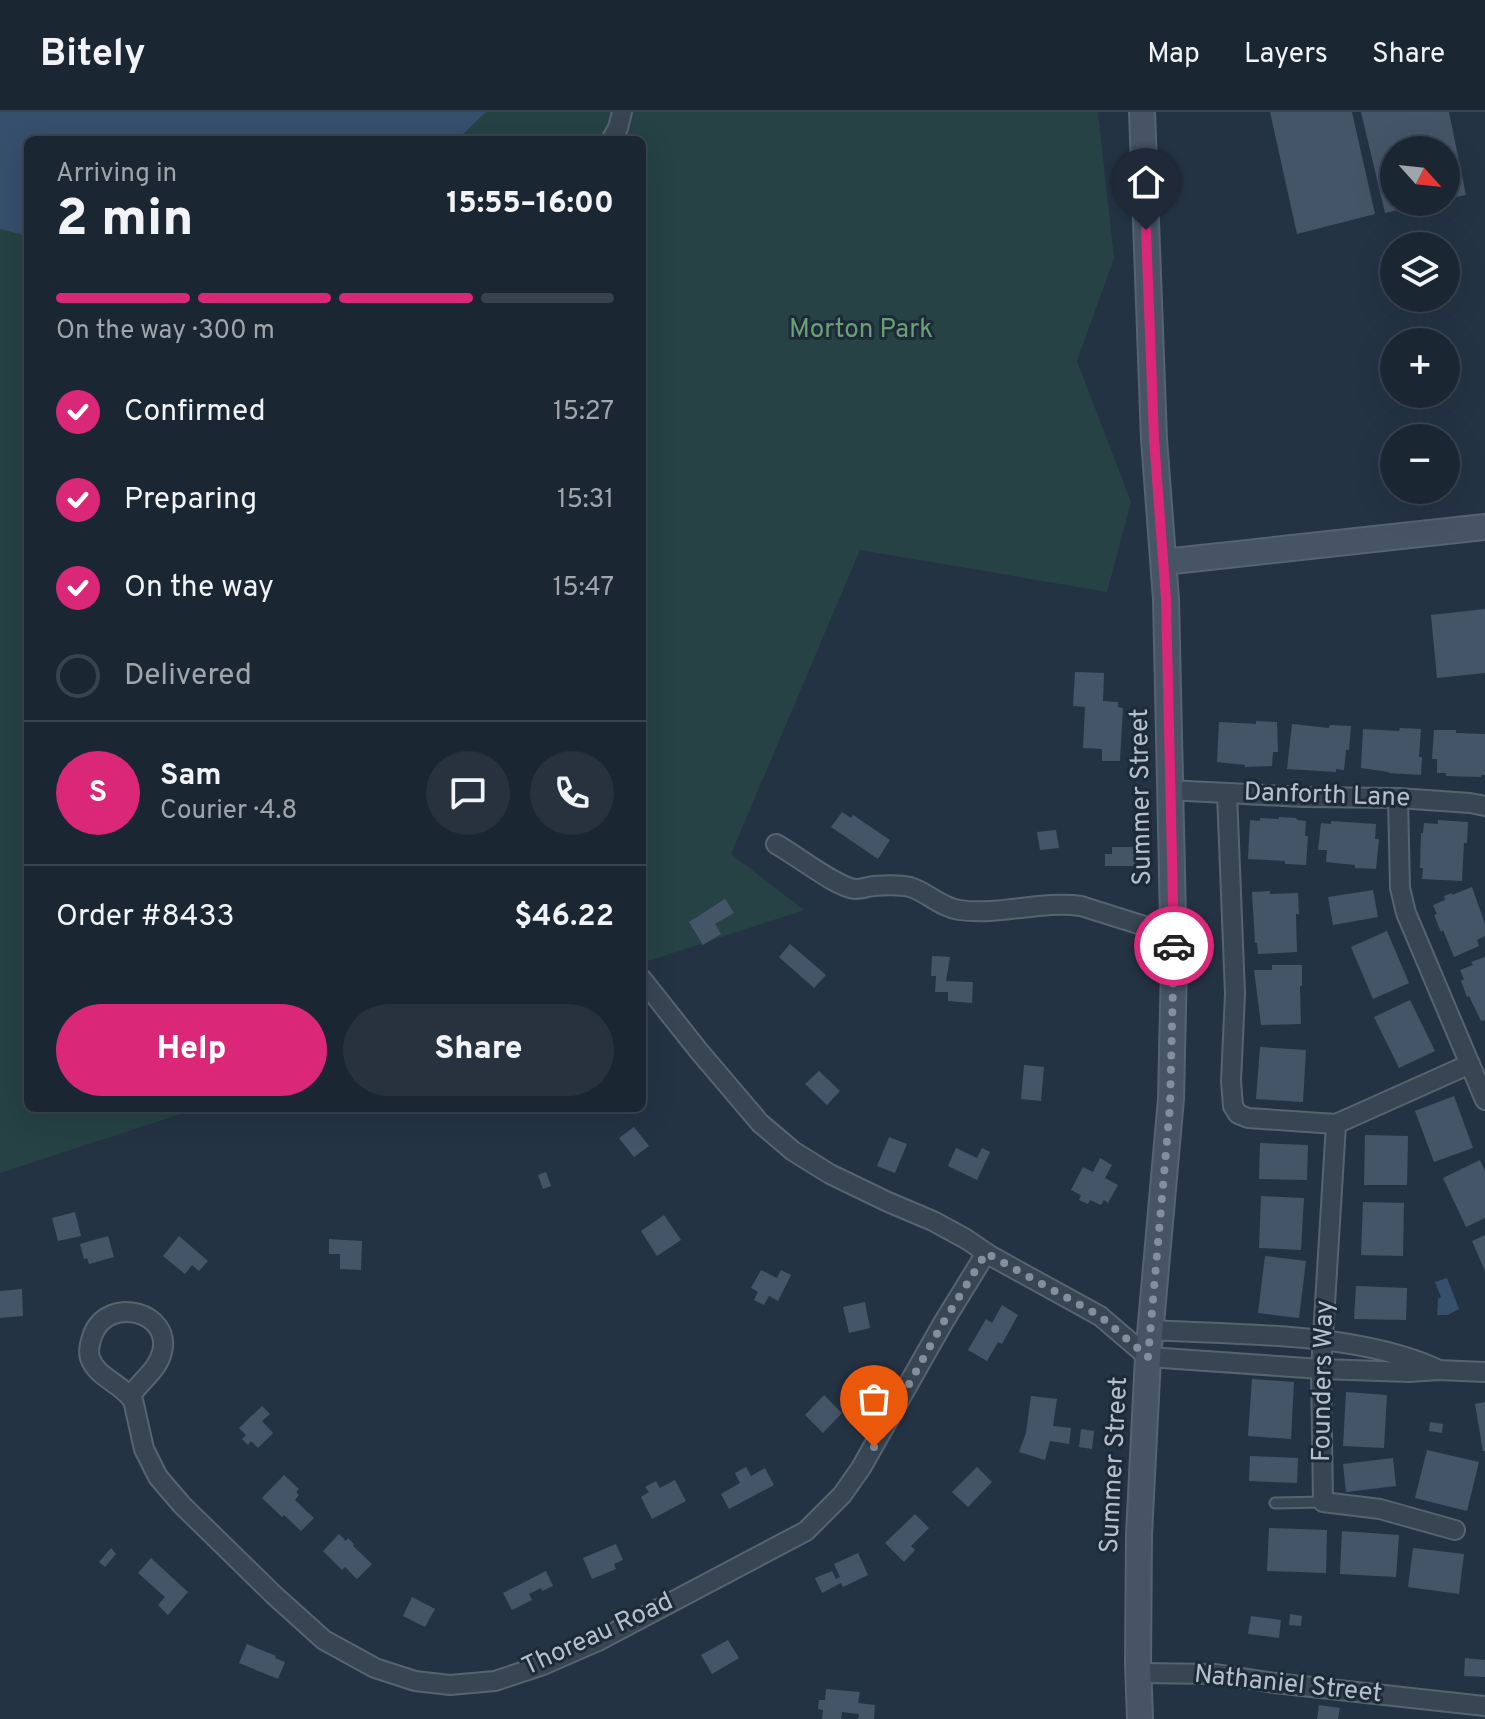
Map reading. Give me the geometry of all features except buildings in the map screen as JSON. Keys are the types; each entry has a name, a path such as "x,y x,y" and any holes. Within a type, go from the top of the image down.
{"main road":[{"name":"Summer Street","path":"1140,1719 1139,1535 1148,1357 1171,1099 1173,935 1164,562 1154,439 1142,112"},
{"path":"1164,562 1485,527"}],"street":[{"path":"613,136 622,112"},
{"name":"Danforth Lane","path":"1169,790 1398,798 1485,806"},
{"path":"1227,793 1235,994 1231,1081 1233,1106 1238,1114 1248,1118 1336,1124 1470,1064"},
{"path":"1398,798 1400,888 1406,913 1485,1100"},
{"path":"776,844 840,885 856,889 886,885 913,888 942,905 960,910 1067,904 1081,906 1173,935"},
{"path":"646,984 760,1123 793,1151 830,1174 933,1221 1100,1316 1148,1357 1321,1369 1485,1372"},
{"name":"Founders Way","path":"1323,1502 1321,1369 1336,1124"},
{"name":"Thoreau Road","path":"130,1397 144,1449 158,1477 182,1505 324,1640 375,1668 415,1681 450,1685 495,1681 543,1665 598,1641 806,1531 842,1495 861,1468 986,1253"},
{"path":"123,1311 150,1319 160,1329 163,1343 162,1354 155,1366 130,1397 97,1370 91,1362 89,1350 94,1330 101,1321 123,1311"},
{"path":"1150,1330 1323,1339 1410,1357 1438,1370"},
{"path":"1323,1502 1380,1509 1455,1530"},
{"name":"Nathaniel Street","path":"1138,1673 1216,1674 1485,1706"}],"lane":[{"path":"1275,1503 1323,1502"}],"green space":[{"name":"Morton Park","path":"0,112 1098,112 1114,258 1077,361 1131,502 1107,592 860,550 731,854 804,910 646,962 646,136 24,136 24,1112 187,1112 0,1173"}],"water":[{"path":"0,112 486,112 461,136 24,136 24,235 0,229"},
{"path":"1447,1278 1459,1309 1448,1315 1437,1315 1438,1299 1441,1297 1435,1282"}],"way so far":[{"path":"874,1447 986,1253 1100,1316 1148,1357 1170,1106 1174,946"}],"route":[{"path":"1146,230 1154,439 1166,599 1174,946"}]}
